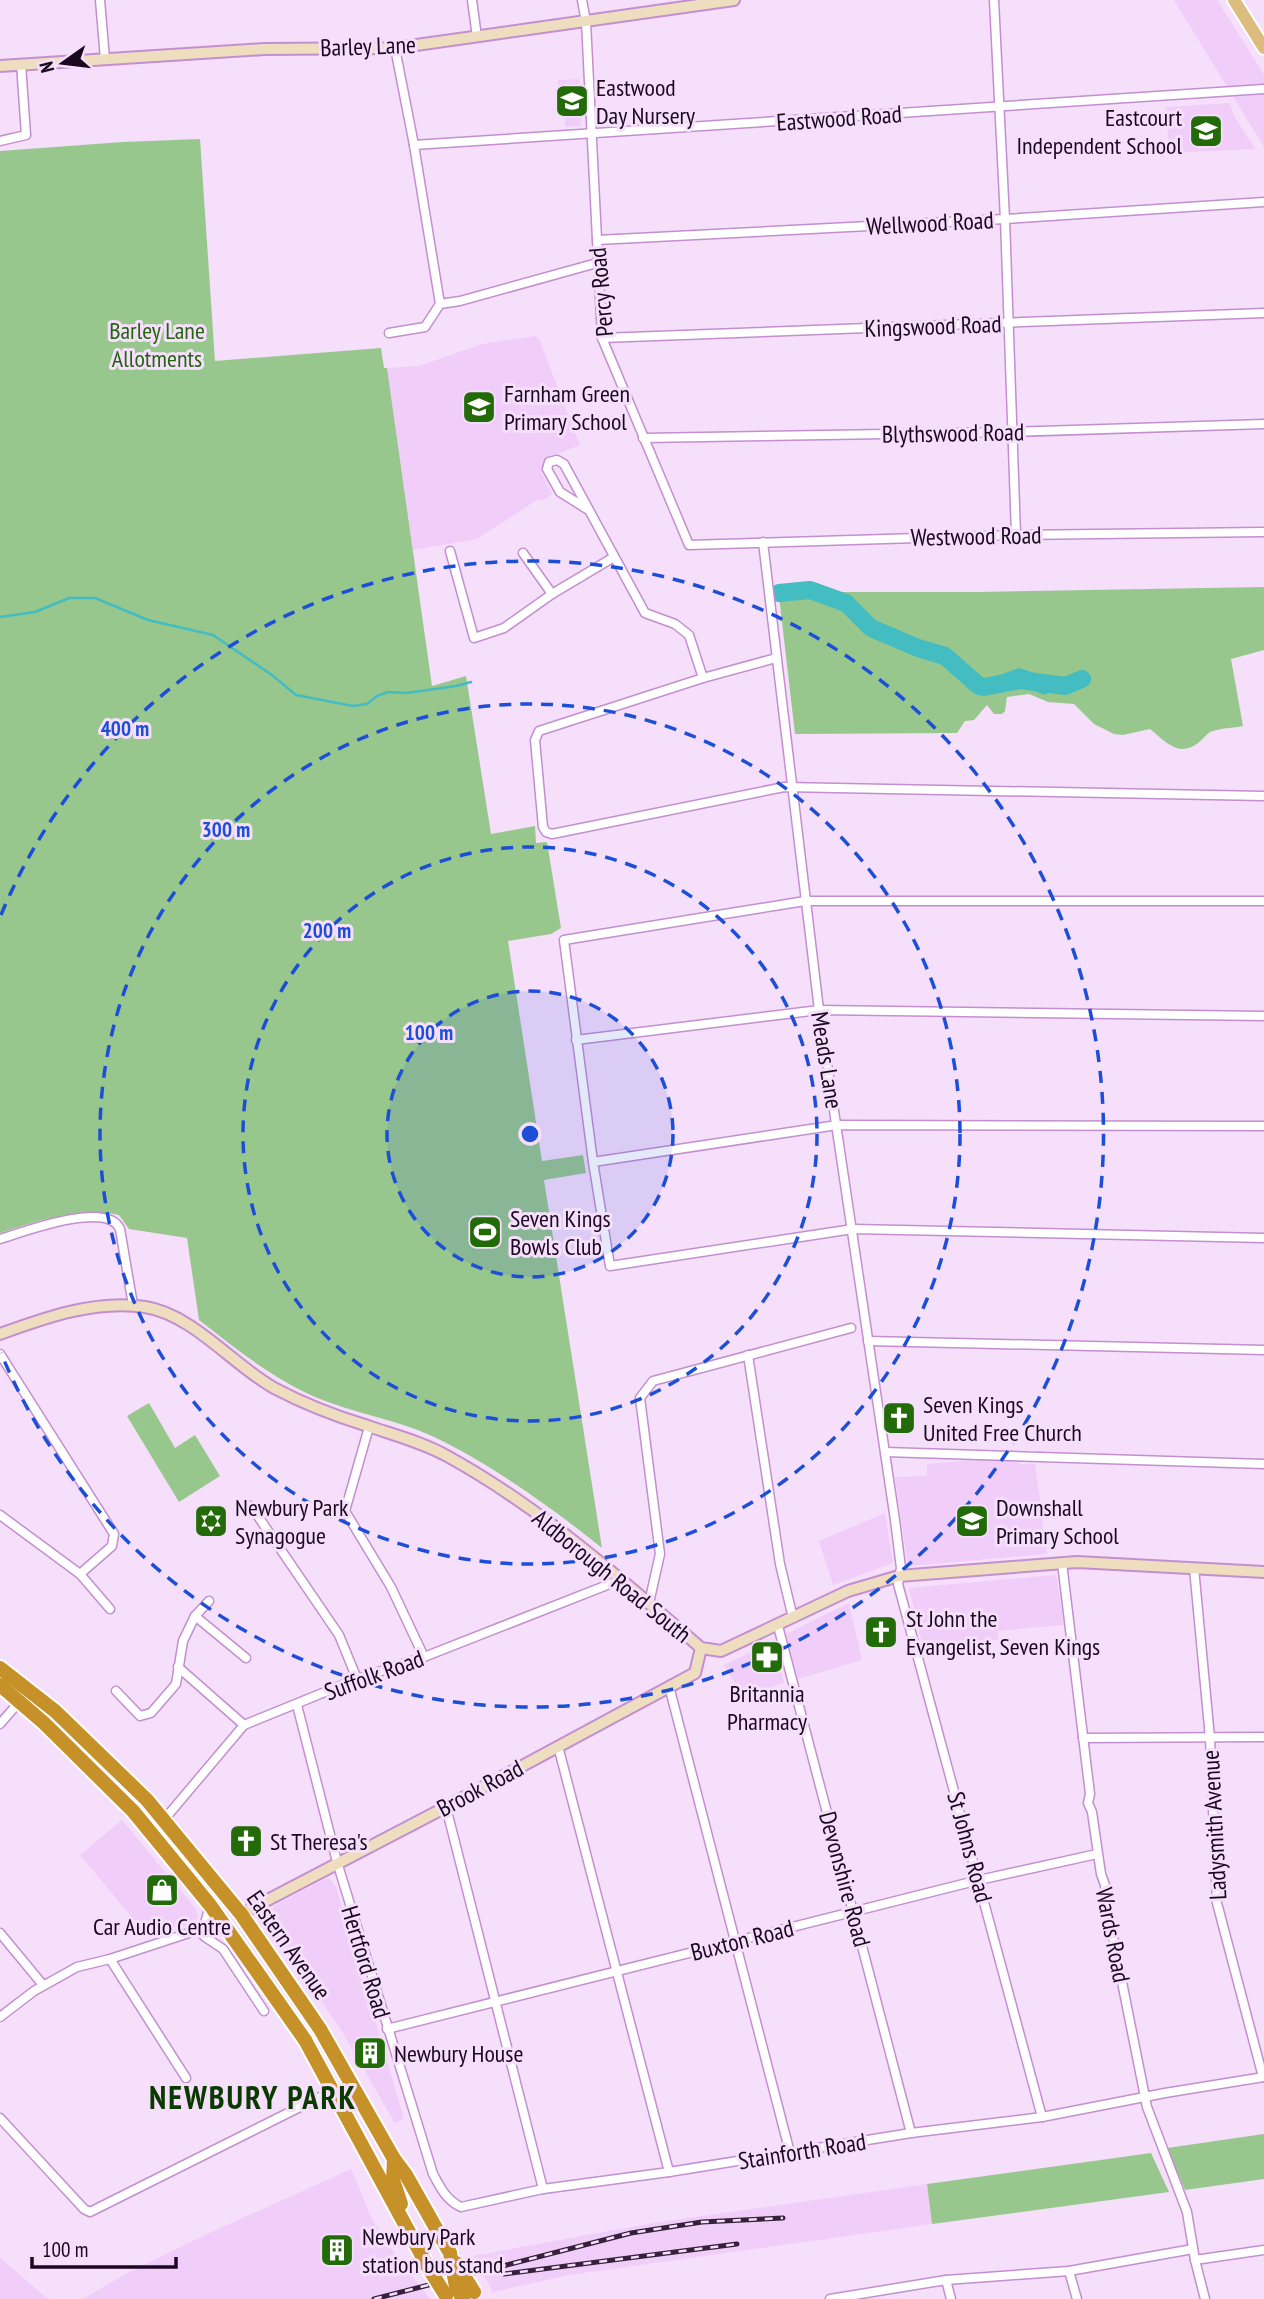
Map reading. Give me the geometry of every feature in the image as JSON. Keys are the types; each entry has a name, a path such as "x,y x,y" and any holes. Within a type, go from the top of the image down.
{"highway":[{"name":"Eastern Avenue","path":"0,1668 55,1711 147,1800 241,1914 320,2029 450,2253 471,2297"},
{"name":"Eastern Avenue","path":"0,1685 20,1701 133,1811 210,1905 305,2040 398,2205 446,2298"},
{"path":"394,2159 393,2179 398,2205 424,2207"}],"main road":[{"path":"1234,0 1264,47"}],"street":[{"path":"100,0 105,59"},
{"path":"472,0 477,37"},
{"name":"Percy Road","path":"582,0 586,22 602,338 689,545"},
{"name":"Barley Lane","path":"0,66 299,48 395,48 734,0"},
{"path":"994,0 1010,324 1016,535"},
{"path":"389,333 425,327 440,304 395,48"},
{"path":"0,141 26,135 20,64"},
{"name":"Eastwood Road","path":"414,145 1264,89"},
{"name":"Wellwood Road","path":"597,240 1005,219 1264,202"},
{"path":"440,304 460,301 597,263"},
{"name":"Kingswood Road","path":"602,338 1264,313"},
{"name":"Blythswood Road","path":"643,438 1012,432 1264,424"},
{"path":"587,509 560,492 547,469 549,462 557,460 564,464 645,613 675,624 689,635 703,678"},
{"name":"Westwood Road","path":"689,545 1016,535 1264,533"},
{"name":"Meads Lane","path":"762,542 819,1010 885,1452 901,1568 899,1576"},
{"path":"450,551 474,638 504,628 552,594 614,557"},
{"path":"523,553 552,594"},
{"path":"776,658 703,678 536,734 543,827 546,832 552,834 791,788 1264,796"},
{"path":"1264,901 805,901 564,940 593,1162 610,1266 853,1229 1264,1238"},
{"path":"576,1040 819,1010 1264,1016"},
{"path":"593,1162 836,1125 1264,1126"},
{"path":"0,1239 44,1224 93,1218 112,1220 120,1229 133,1306"},
{"name":"Aldborough Road South","path":"0,1334 67,1311 147,1307 178,1320 258,1379 295,1399 446,1455 492,1483 568,1536 701,1648 721,1651 848,1591 899,1576 1062,1563 1264,1572"},
{"path":"649,1603 660,1554 640,1398 653,1381 850,1328"},
{"path":"868,1341 1264,1350"},
{"path":"0,1354 114,1534 112,1546 79,1574"},
{"path":"748,1355 780,1564 793,1618"},
{"path":"369,1427 345,1511 391,1587 424,1657"},
{"path":"885,1452 1264,1464"},
{"path":"251,1506 339,1635 357,1679"},
{"path":"0,1515 79,1574 110,1609"},
{"name":"Wards Road","path":"1062,1563 1090,1794 1088,1803 1092,1812 1106,1902 1144,2097 1187,2212 1205,2299"},
{"name":"Ladysmith Avenue","path":"1194,1568 1210,1738 1217,1903 1264,2077"},
{"name":"St Johns Road","path":"899,1576 898,1584 1042,2117"},
{"name":"Suffolk Road","path":"163,1821 244,1726 357,1679 424,1657 620,1580"},
{"path":"116,1691 140,1716 151,1713 176,1684 183,1641 195,1616 209,1601"},
{"path":"195,1616 246,1658"},
{"name":"Devonshire Road","path":"778,1626 911,2133"},
{"name":"Brook Road","path":"241,1914 695,1673 701,1648"},
{"path":"178,1667 244,1726"},
{"path":"670,1686 790,2153"},
{"path":"0,1724 20,1701"},
{"name":"Hertford Road","path":"297,1704 337,1862 433,2174 442,2191 461,2207"},
{"path":"1083,1738 1264,1737"},
{"path":"558,1746 669,2172"},
{"path":"446,1807 543,2189"},
{"name":"Buxton Road","path":"387,2029 979,1880 1097,1854"},
{"path":"198,1930 205,1923 210,1905"},
{"path":"0,2017 43,1985 77,1967 198,1930 227,1929"},
{"path":"198,1930 223,1949 264,2011"},
{"path":"0,1933 43,1985"},
{"path":"110,1959 187,2078"},
{"name":"Stainforth Road","path":"461,2207 543,2189 669,2172 911,2133 1042,2117 1264,2077"},
{"path":"0,2118 90,2213 334,2090"},
{"path":"830,2299 946,2280 1069,2271 1193,2249"},
{"path":"1195,2260 1264,2250"},
{"path":"1069,2271 1076,2299"},
{"path":"946,2280 951,2299"}],"shaded area":[{"path":"1174,0 1217,0 1264,75 1264,147"},
{"name":"Eastwood Day Nursery","path":"579,79 581,126 565,127 564,97 558,97 558,80"},
{"name":"Eastcourt Independent School","path":"1230,103 1233,114 1255,149 1169,153 1166,107"},
{"name":"Farnham Green Primary School","path":"535,336 539,339 580,445 552,456 541,472 552,494 546,499 537,500 477,539 413,550 387,368 419,366 482,344"},
{"path":"1019,668 1044,676 1049,690 1047,694 1022,686 997,687 997,676"},
{"name":"Downshall Primary School","path":"1016,1456 1020,1464 1035,1464 1047,1554 908,1566 895,1477 927,1476 927,1464"},
{"path":"885,1513 893,1563 833,1585 819,1541"},
{"path":"1056,1575 1064,1625 998,1631 998,1639 925,1656 909,1588"},
{"path":"849,1603 862,1660 798,1679 786,1634"},
{"path":"773,1642 784,1683 743,1696 724,1665"},
{"path":"122,1820 196,1909 198,1917 191,1924 147,1935 80,1855"},
{"path":"325,1879 330,1879 336,1887 404,2119 395,2123 343,2033 269,1924 274,1906"},
{"path":"351,2169 372,2219 430,2299 83,2299 124,2275 203,2236"},
{"path":"927,2184 932,2224 569,2275 493,2292 473,2256 653,2223"},
{"path":"0,2258 42,2294 49,2299 0,2299"}],"green space":[{"name":"Barley Lane Allotments","path":"200,139 215,361 381,348 384,368 387,368 432,686 466,676 491,834 535,826 536,843 547,842 561,928 551,934 508,941 542,1161 583,1155 586,1173 544,1180 602,1548 520,1487 454,1447 418,1430 315,1397 269,1372 241,1352 199,1320 187,1238 129,1229 119,1215 105,1213 59,1216 0,1233 0,151"},
{"path":"1264,587 1264,650 1231,659 1243,726 1210,732 1191,747 1184,749 1172,746 1150,729 1123,735 1114,734 1094,724 1074,704 1048,702 1029,694 1007,697 1002,714 994,714 987,705 974,720 965,721 957,733 795,734 779,596 832,592"},
{"path":"149,1403 175,1448 195,1435 220,1476 179,1502 127,1416"},
{"path":"1264,2134 1264,2179 1185,2190 1167,2148"},
{"path":"1151,2153 1169,2192 932,2224 927,2184"}],"waterway":[{"path":"779,593 810,590 846,603 871,628 945,656 979,686 1020,680 1065,686 1082,679"},
{"path":"0,617 35,612 69,598 95,598 148,620 213,635 272,675 296,695 353,706 367,704 388,692 407,693 471,682"}],"railway":[{"path":"374,2299 631,2233 702,2222 783,2218"},
{"path":"504,2274 737,2244"}],"place":[{"name":"Eastwood Day Nursery","path":"572,101"},
{"name":"Eastcourt Independent School","path":"1206,131"},
{"name":"Farnham Green Primary School","path":"479,407"},
{"name":"Seven Kings Bowls Club","path":"485,1232"},
{"name":"Seven Kings United Free Church","path":"899,1418"},
{"name":"Newbury Park Synagogue","path":"211,1521"},
{"name":"Downshall Primary School","path":"972,1521"},
{"name":"St John the Evangelist, Seven Kings","path":"881,1632"},
{"name":"Britannia Pharmacy","path":"767,1657"},
{"name":"St Theresa's","path":"246,1841"},
{"name":"Car Audio Centre","path":"162,1890"},
{"name":"Newbury House","path":"370,2053"},
{"name":"Newbury Park station bus stand","path":"337,2250"}],"district":[{"name":"NEWBURY PARK","path":"253,2097"}]}
